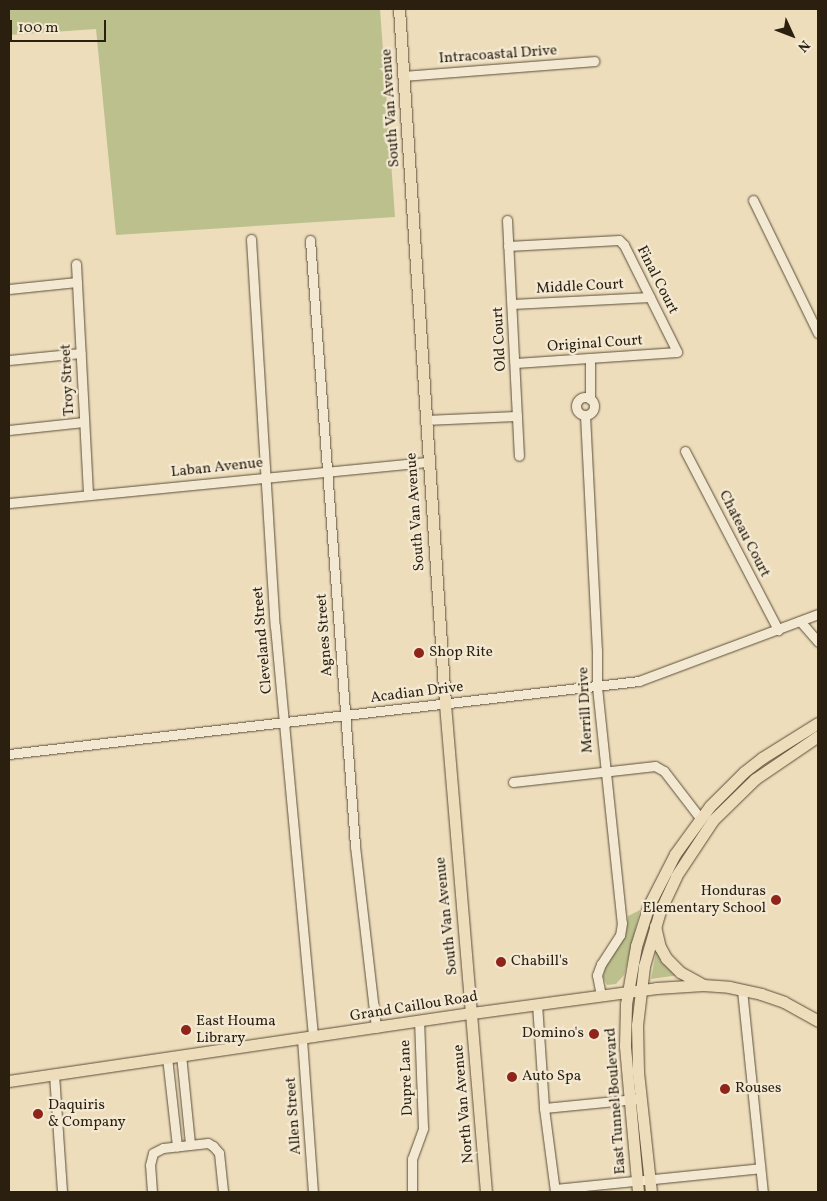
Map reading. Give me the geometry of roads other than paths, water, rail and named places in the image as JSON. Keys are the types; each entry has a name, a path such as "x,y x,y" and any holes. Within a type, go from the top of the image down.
{"main road":[{"name":"South Van Avenue","path":"399,9 445,704 457,868 472,1013"},
{"name":"East Tunnel Boulevard","path":"637,1187 625,1046 627,993 636,946 649,905 675,854 700,818 745,771 791,738 818,722"},
{"name":"East Tunnel Boulevard","path":"651,1192 641,1098 638,1025 644,966 655,926 676,876 713,820 755,779 818,736"},
{"path":"655,926 660,947 666,958 680,972 703,985"},
{"name":"Grand Caillou Road","path":"9,1081 376,1028 419,1020 640,991 703,985 742,990 784,1002 818,1021"},
{"name":"North Van Avenue","path":"472,1013 486,1192"}],"street":[{"name":"Intracoastal Drive","path":"404,76 594,61"},
{"path":"753,200 818,333"},
{"name":"Old Court","path":"507,220 518,456"},
{"name":"Cleveland Street","path":"251,239 265,476 308,1038"},
{"name":"Agnes Street","path":"310,240 358,879 376,1028"},
{"name":"Final Court","path":"508,246 619,240 624,245 678,352"},
{"name":"Troy Street","path":"76,264 88,495"},
{"path":"9,289 77,282"},
{"name":"Middle Court","path":"512,304 650,297"},
{"name":"Original Court","path":"515,363 678,352"},
{"path":"9,360 81,353"},
{"path":"590,358 590,399"},
{"name":"Merrill Drive","path":"582,398 590,399 594,409 586,415 578,411 576,405 582,398"},
{"name":"Merrill Drive","path":"586,415 597,687 604,771 622,923 620,935 601,964 597,975 601,996"},
{"path":"425,420 517,416"},
{"path":"9,430 84,422"},
{"name":"Chateau Court","path":"686,451 778,630"},
{"name":"Laban Avenue","path":"9,503 265,476 428,462"},
{"name":"Acadian Drive","path":"9,754 597,687 651,678 818,614"},
{"path":"800,621 818,642"},
{"path":"513,782 650,766 660,767 700,818"},
{"path":"742,990 762,1192"},
{"path":"537,1004 544,1108 555,1191 637,1187 650,1180 760,1168"},
{"name":"Dupre Lane","path":"412,1192 412,1159 423,1128 419,1020"},
{"name":"Allen Street","path":"308,1038 313,1192"},
{"path":"181,1055 190,1144"},
{"path":"167,1057 177,1146"},
{"path":"54,1074 62,1192"},
{"path":"544,1108 641,1098"},
{"path":"152,1192 150,1165 153,1153 157,1150 177,1146 208,1144 216,1148 220,1159 223,1192"}],"place":[{"name":"Shop Rite","path":"419,653"},
{"name":"Honduras Elementary School","path":"776,900"},
{"name":"Chabill's","path":"501,962"},
{"name":"East Houma Library","path":"186,1030"},
{"name":"Domino's","path":"594,1034"},
{"name":"Auto Spa","path":"512,1077"},
{"name":"Rouses","path":"725,1089"},
{"name":"Daquiris & Company","path":"38,1114"}]}
